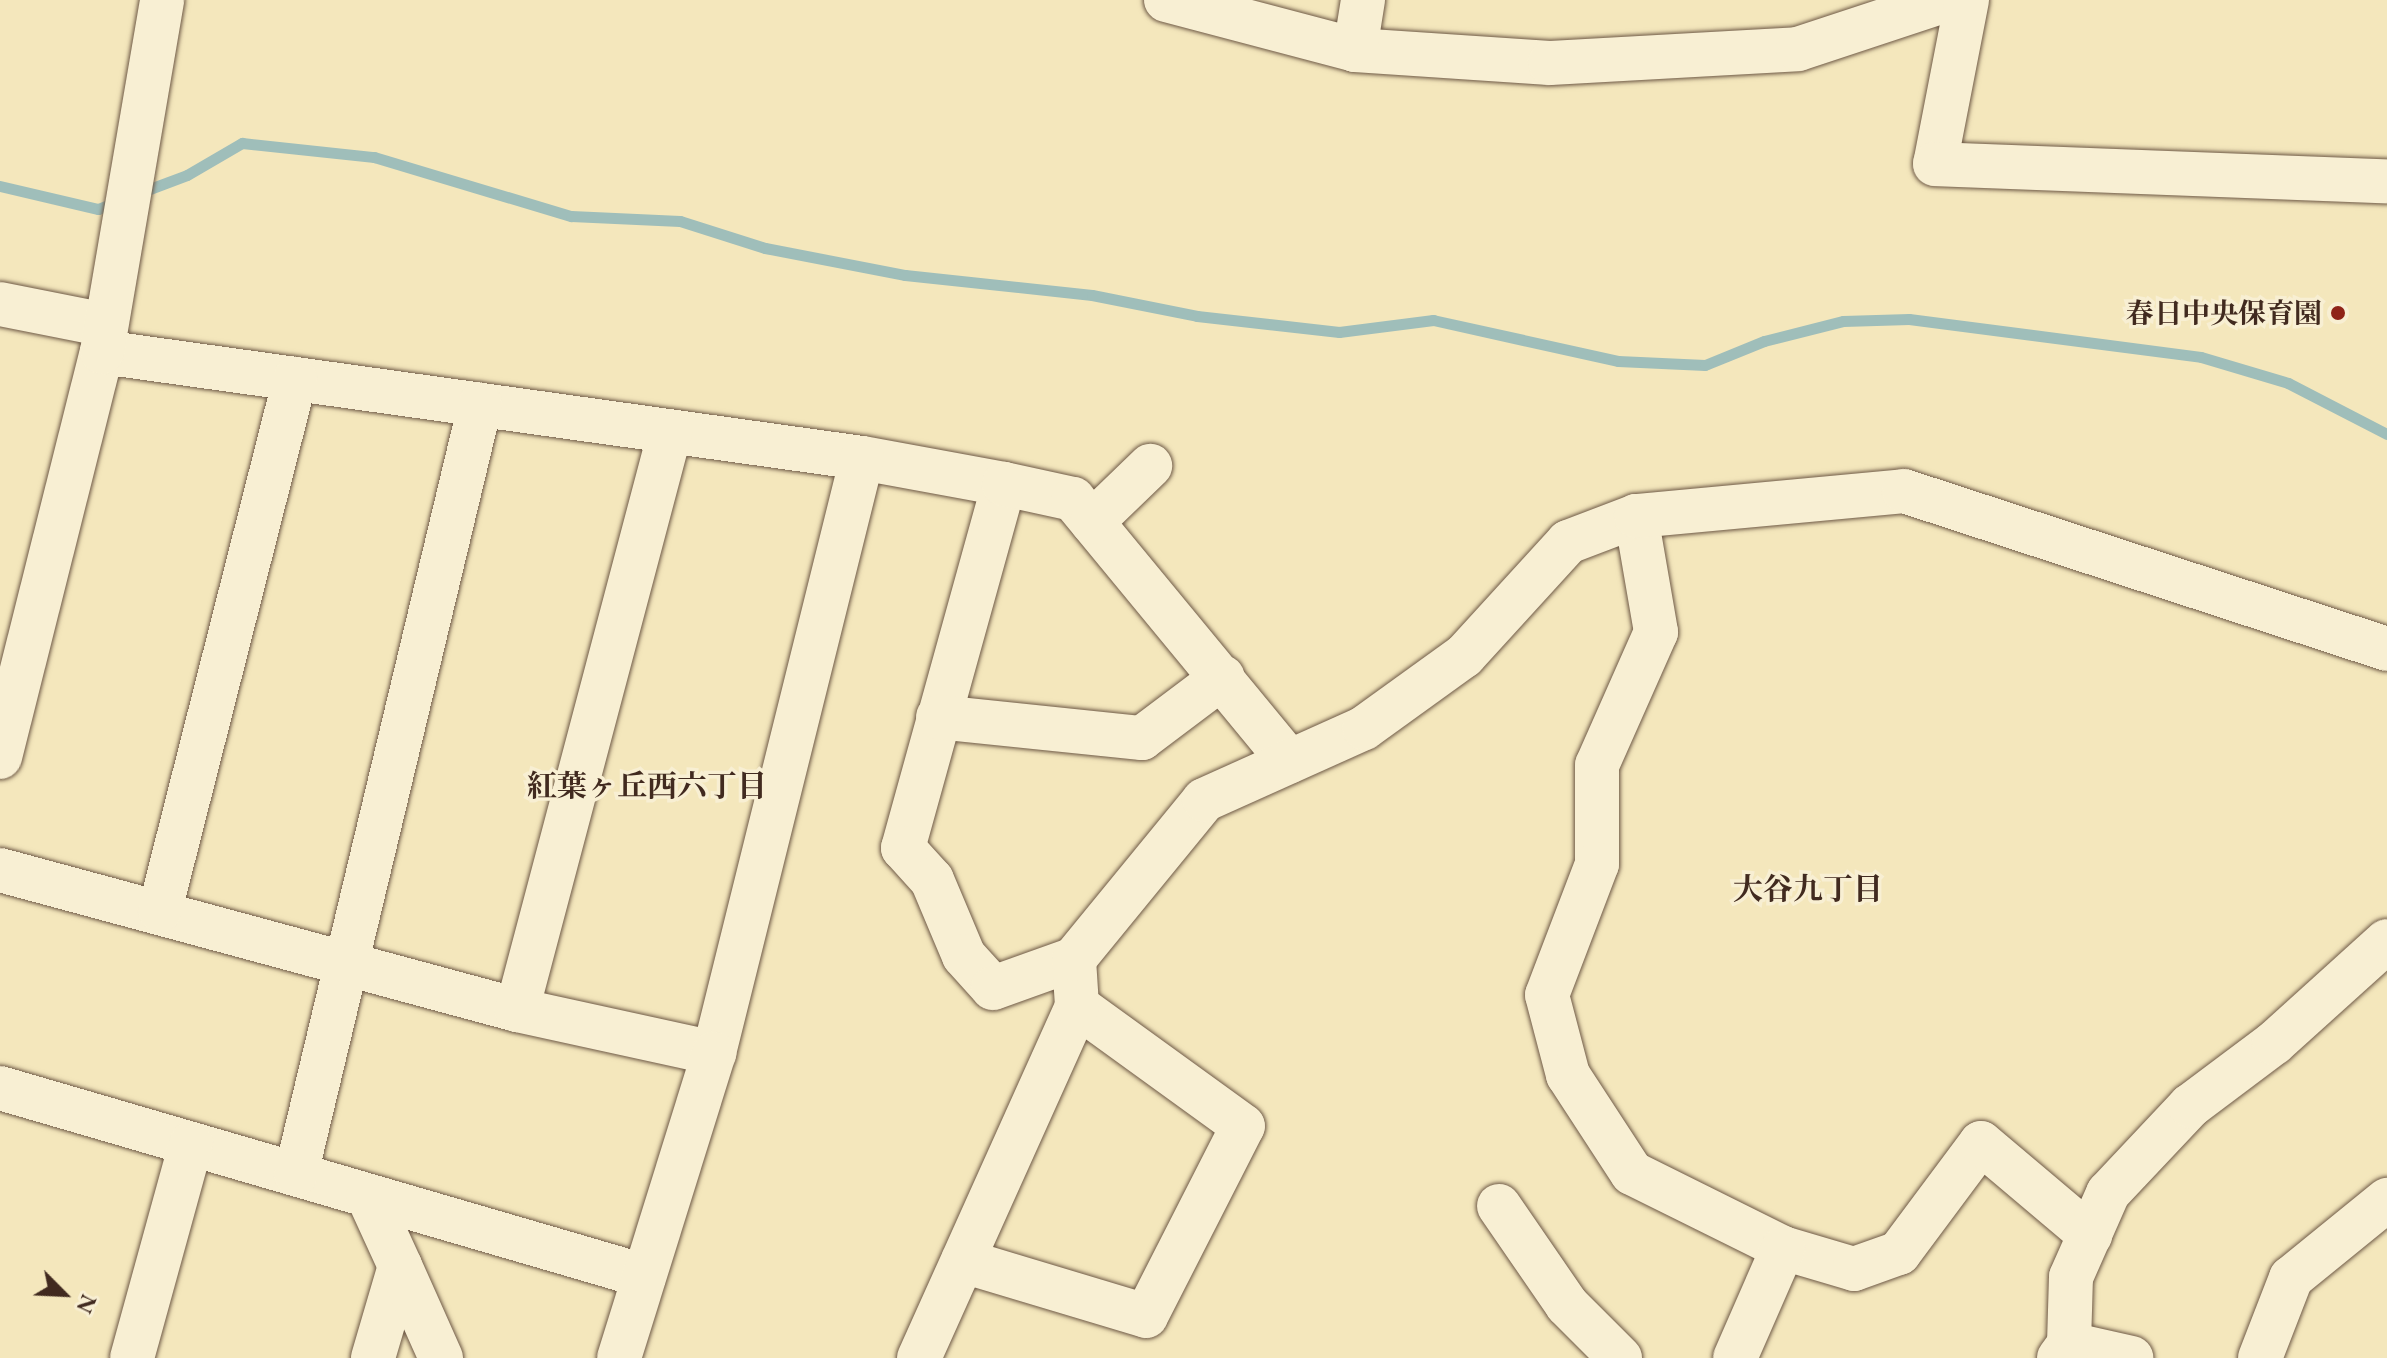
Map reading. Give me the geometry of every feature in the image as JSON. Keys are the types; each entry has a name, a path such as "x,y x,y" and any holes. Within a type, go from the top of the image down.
{"street":[{"path":"0,757 104,338 162,0"},
{"path":"1166,0 1355,50 1550,63 1798,49 1946,0"},
{"path":"1355,50 1363,0"},
{"path":"1967,0 1935,164 2387,181"},
{"path":"0,304 104,338 295,379 862,458 1073,499 1223,677 1289,761"},
{"path":"160,910 295,379"},
{"path":"296,1174 480,405"},
{"path":"517,1010 670,432"},
{"path":"619,1358 714,1053 862,458"},
{"path":"1092,522 1150,466"},
{"path":"1004,484 903,848 932,880 964,956 993,988 1074,959 1204,800 1364,728 1464,656 1568,542 1636,516 1904,491 2387,649"},
{"path":"1636,516 1656,632 1597,765 1597,864 1547,995 1568,1075 1632,1173 1783,1248 1854,1269 1899,1253 1981,1143 2090,1235"},
{"path":"938,717 1142,738 1223,677"},
{"path":"0,870 160,910 346,965 517,1010 714,1053"},
{"path":"2131,1358 2064,1351 2071,1277 2108,1193 2190,1106 2274,1043 2387,941"},
{"path":"919,1358 1077,1006 1074,959"},
{"path":"963,1261 1146,1316 1243,1126 1077,1006"},
{"path":"0,1088 644,1276"},
{"path":"132,1358 191,1144"},
{"path":"368,1196 441,1358"},
{"path":"2260,1358 2291,1278 2387,1200"},
{"path":"1499,1206 1567,1305 1620,1358"},
{"path":"1735,1358 1783,1248"},
{"path":"373,1358 400,1266"}],"waterway":[{"path":"139,193 187,175 242,143 374,157 571,216 680,221 765,248 905,275 1092,295 1197,316 1339,332 1433,320 1618,361 1705,365 1764,341 1843,321 1909,319 2201,357 2288,383 2387,434"},
{"path":"0,186 98,209 115,202"}],"place":[{"name":"春日中央保育園","path":"2338,313"}],"district":[{"name":"紅葉ヶ丘西六丁目","path":"647,786"},
{"name":"大谷九丁目","path":"1808,889"}]}
